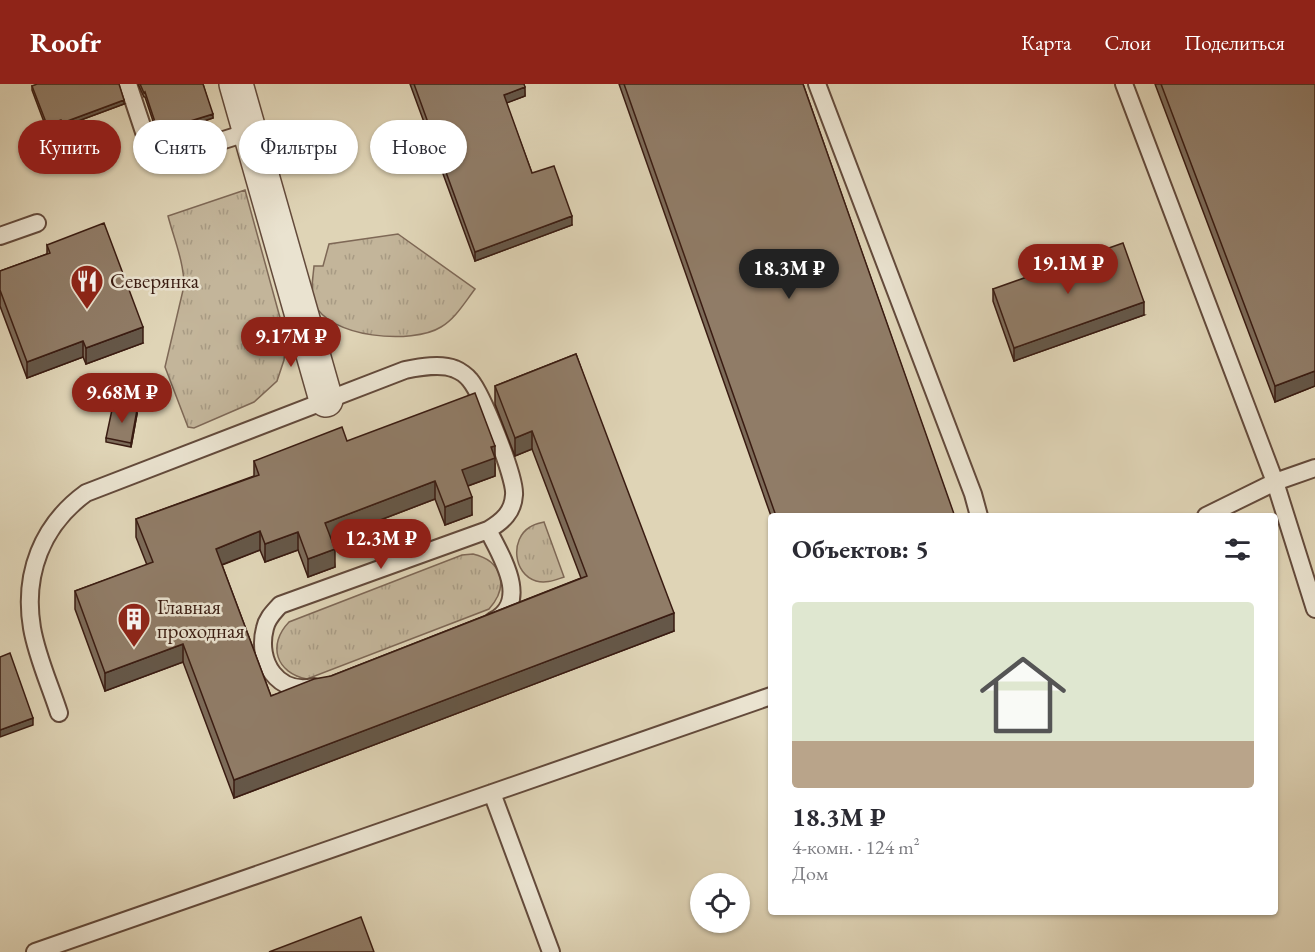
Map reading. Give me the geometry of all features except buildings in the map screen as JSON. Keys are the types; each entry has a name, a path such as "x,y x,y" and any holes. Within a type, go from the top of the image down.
{"street":[{"path":"236,84 246,120"},
{"path":"261,174 326,400"}],"lane":[{"path":"128,84 149,147 160,156 170,157 239,135"},
{"path":"817,84 973,494 978,513"},
{"path":"1124,84 1275,482 1315,609"},
{"path":"0,236 37,223"},
{"path":"59,712 32,629 30,593 34,568 49,530 71,504 86,493 405,370 438,366 455,369 470,379 480,396 513,482 514,495 510,512 500,523 488,530 280,605 270,616 265,628 262,646 267,665 274,676 290,687 307,688 327,684"},
{"path":"1212,513 1275,482 1315,468"},
{"path":"476,627 497,619 509,609 512,595 510,576 488,530"},
{"path":"35,952 768,697"},
{"path":"492,793 552,952"}],"green space":[{"path":"245,190 282,325 284,360 277,381 254,402 194,428 188,427 165,367 184,286 181,259 168,216"},
{"path":"398,234 475,289 455,315 446,324 428,333 392,337 353,331 336,324 323,315 314,303 312,294 314,266 323,266 329,244"},
{"path":"544,522 564,577 543,582 528,577 523,571 519,564 517,548 524,532"},
{"path":"473,554 491,562 500,576 499,592 489,609 307,679 288,671 278,657 278,640 289,622 462,555"}],"place":[{"name":"Северянка","path":"87,310"},
{"name":"Главная проходная","path":"134,648"}]}
